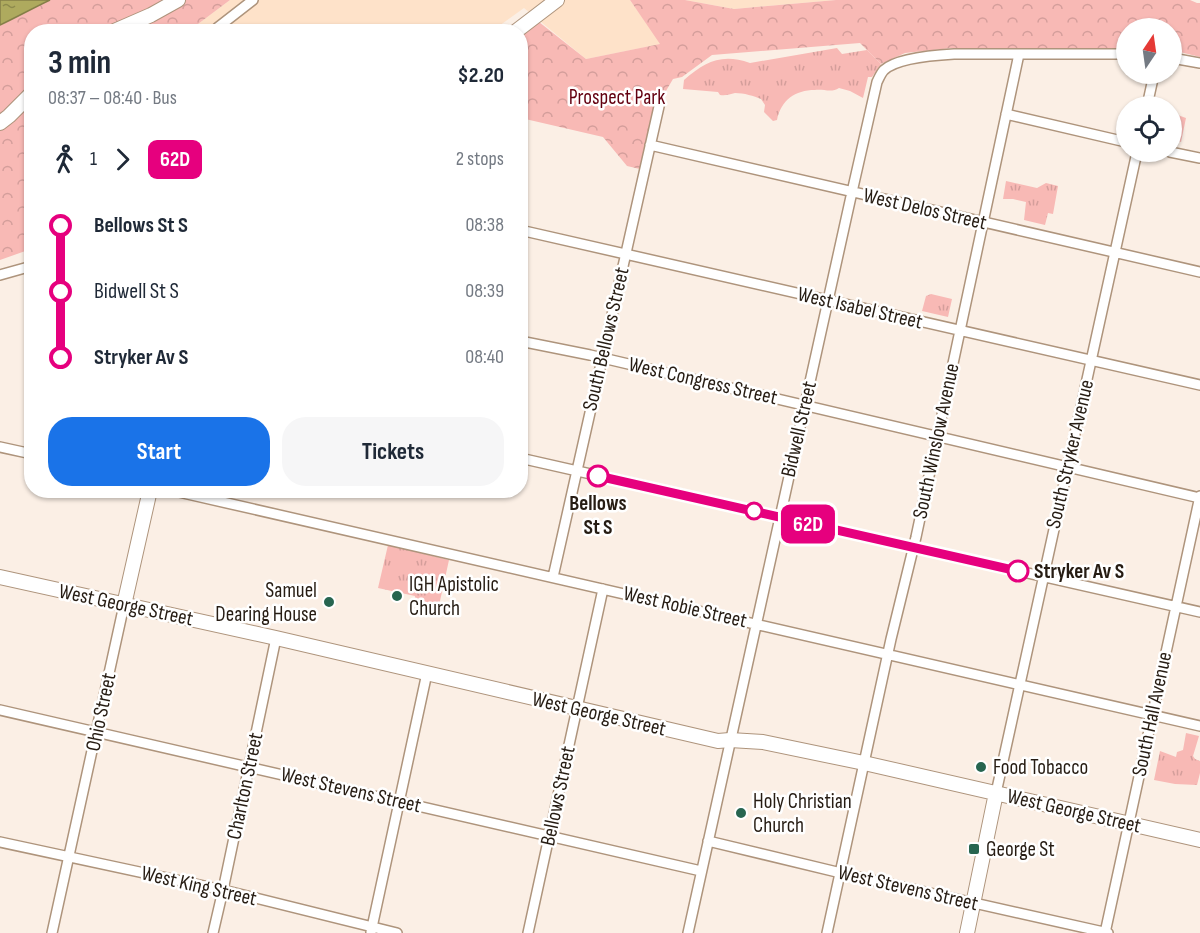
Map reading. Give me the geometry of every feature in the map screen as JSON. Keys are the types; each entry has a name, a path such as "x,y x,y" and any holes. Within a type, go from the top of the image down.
{"street":[{"path":"130,24 178,0"},
{"path":"222,24 253,0"},
{"path":"525,24 556,0"},
{"path":"1019,54 1116,54"},
{"name":"Bidwell Street","path":"688,933 877,82 886,68 897,63 929,56 1019,54"},
{"name":"South Winslow Avenue","path":"827,933 913,548 1019,54"},
{"path":"1182,60 1200,63"},
{"path":"4,120 24,101"},
{"name":"South Bellows Street","path":"553,577 660,102"},
{"path":"1006,114 1116,140"},
{"name":"West Delos Street","path":"650,145 1200,272"},
{"path":"1182,154 1200,158"},
{"name":"South Stryker Avenue","path":"967,933 1019,684 1135,162"},
{"name":"West Isabel Street","path":"528,232 1200,385"},
{"path":"0,275 24,268"},
{"name":"West Congress Street","path":"528,343 1200,497"},
{"path":"0,447 24,452"},
{"path":"528,460 1200,612"},
{"name":"South Hall Avenue","path":"1106,933 1200,497"},
{"name":"Ohio Street","path":"52,933 148,498"},
{"name":"West Robie Street","path":"205,498 1200,726"},
{"name":"West George Street","path":"0,577 276,638 718,741 763,742 1200,840"},
{"name":"Bellows Street","path":"528,933 603,589"},
{"name":"Charlton Street","path":"213,933 276,638"},
{"path":"372,930 427,673"},
{"name":"West Stevens Street","path":"0,710 701,871"},
{"name":"West King Street","path":"0,842 223,890 372,930 397,933"},
{"name":"West Stevens Street","path":"708,842 1106,933"}],"shaded area":[{"path":"230,0 630,0 661,44 586,59 524,8 502,24 198,24"},
{"path":"685,0 836,0 734,9"}],"green space":[{"path":"0,0 230,0 198,24 24,24 24,251 0,260"},
{"name":"Prospect Park","path":"630,0 685,0 734,9 836,0 1190,0 1200,3 1200,57 1182,52 1182,18 1116,18 1116,48 952,48 905,53 881,64 860,43 712,55 682,77 673,79 660,101 644,170 627,166 603,137 528,120 528,31 539,22 586,59 660,44"},
{"path":"837,48 842,54 867,50 881,64 872,77 868,77 863,98 839,88 808,90 790,98 782,107 777,120 773,121 764,112 765,105 761,99 738,93 720,95 718,92 683,89 684,80 699,68 714,61 730,59 750,63"},
{"path":"1182,117 1186,118 1182,137"},
{"path":"1006,181 1037,188 1046,183 1058,186 1053,214 1048,213 1045,225 1024,220 1026,202 1003,199"},
{"path":"931,294 952,299 948,317 922,311 926,296"},
{"path":"388,545 449,560 438,610 414,604 415,596 378,588"},
{"path":"1186,733 1199,736 1193,756 1200,761 1197,785 1154,780 1160,751 1176,757 1177,752 1183,750"}],"water":[{"path":"0,0 50,0 0,25"}],"bus line":[{"name":"62D","path":"598,476 1018,571"}],"place":[{"name":"Bellows St S","path":"598,476"},
{"name":"Stryker Av S","path":"1018,571"},
{"name":"IGH Apistolic Church","path":"397,596"},
{"name":"Samuel Dearing House","path":"329,602"},
{"name":"Food Tobacco","path":"981,767"},
{"name":"Holy Christian Church","path":"741,813"},
{"name":"George St","path":"974,849"}]}
